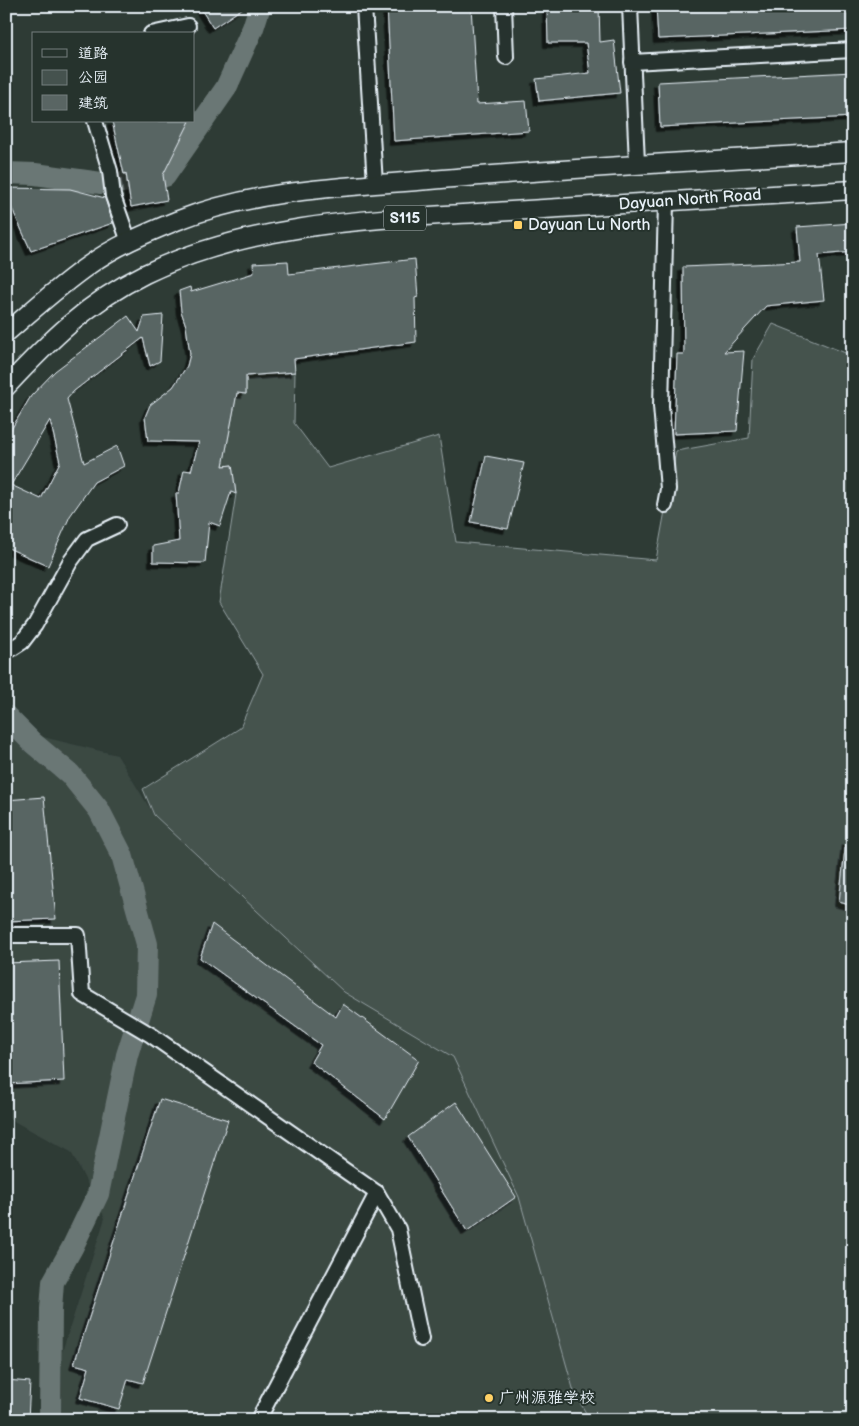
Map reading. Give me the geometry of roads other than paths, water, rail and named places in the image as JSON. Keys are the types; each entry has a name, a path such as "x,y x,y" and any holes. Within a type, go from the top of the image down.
{"main road":[{"name":"S115","path":"6,333 89,264 129,242 179,220 237,202 282,194 374,184 637,163 853,152"},
{"name":"Dayuan North Road","path":"6,387 44,345 99,300 146,274 201,252 235,241 283,230 375,220 853,190"}],"street":[{"path":"364,6 374,184"},
{"path":"504,6 506,57"},
{"path":"630,6 637,163"},
{"path":"160,32 188,26"},
{"path":"632,62 853,50"},
{"path":"95,122 110,171 112,196 129,242"},
{"path":"665,505 668,488 661,406 666,202"},
{"path":"6,650 22,642 35,625 70,562 87,539 116,525"},
{"path":"6,935 78,935 82,994 151,1035 377,1193 398,1229 422,1339"},
{"path":"258,1420 377,1193"}],"waterway":[{"path":"122,182 165,176 226,88 253,28 260,6"},
{"path":"6,173 35,174 101,183"},
{"path":"6,716 33,743 70,774 99,810 122,855 147,944 146,995 127,1055 98,1194 53,1282 50,1420"}],"place":[{"name":"Dayuan Lu North","path":"518,225"},
{"name":"广州源雅学校","path":"489,1398"}]}
